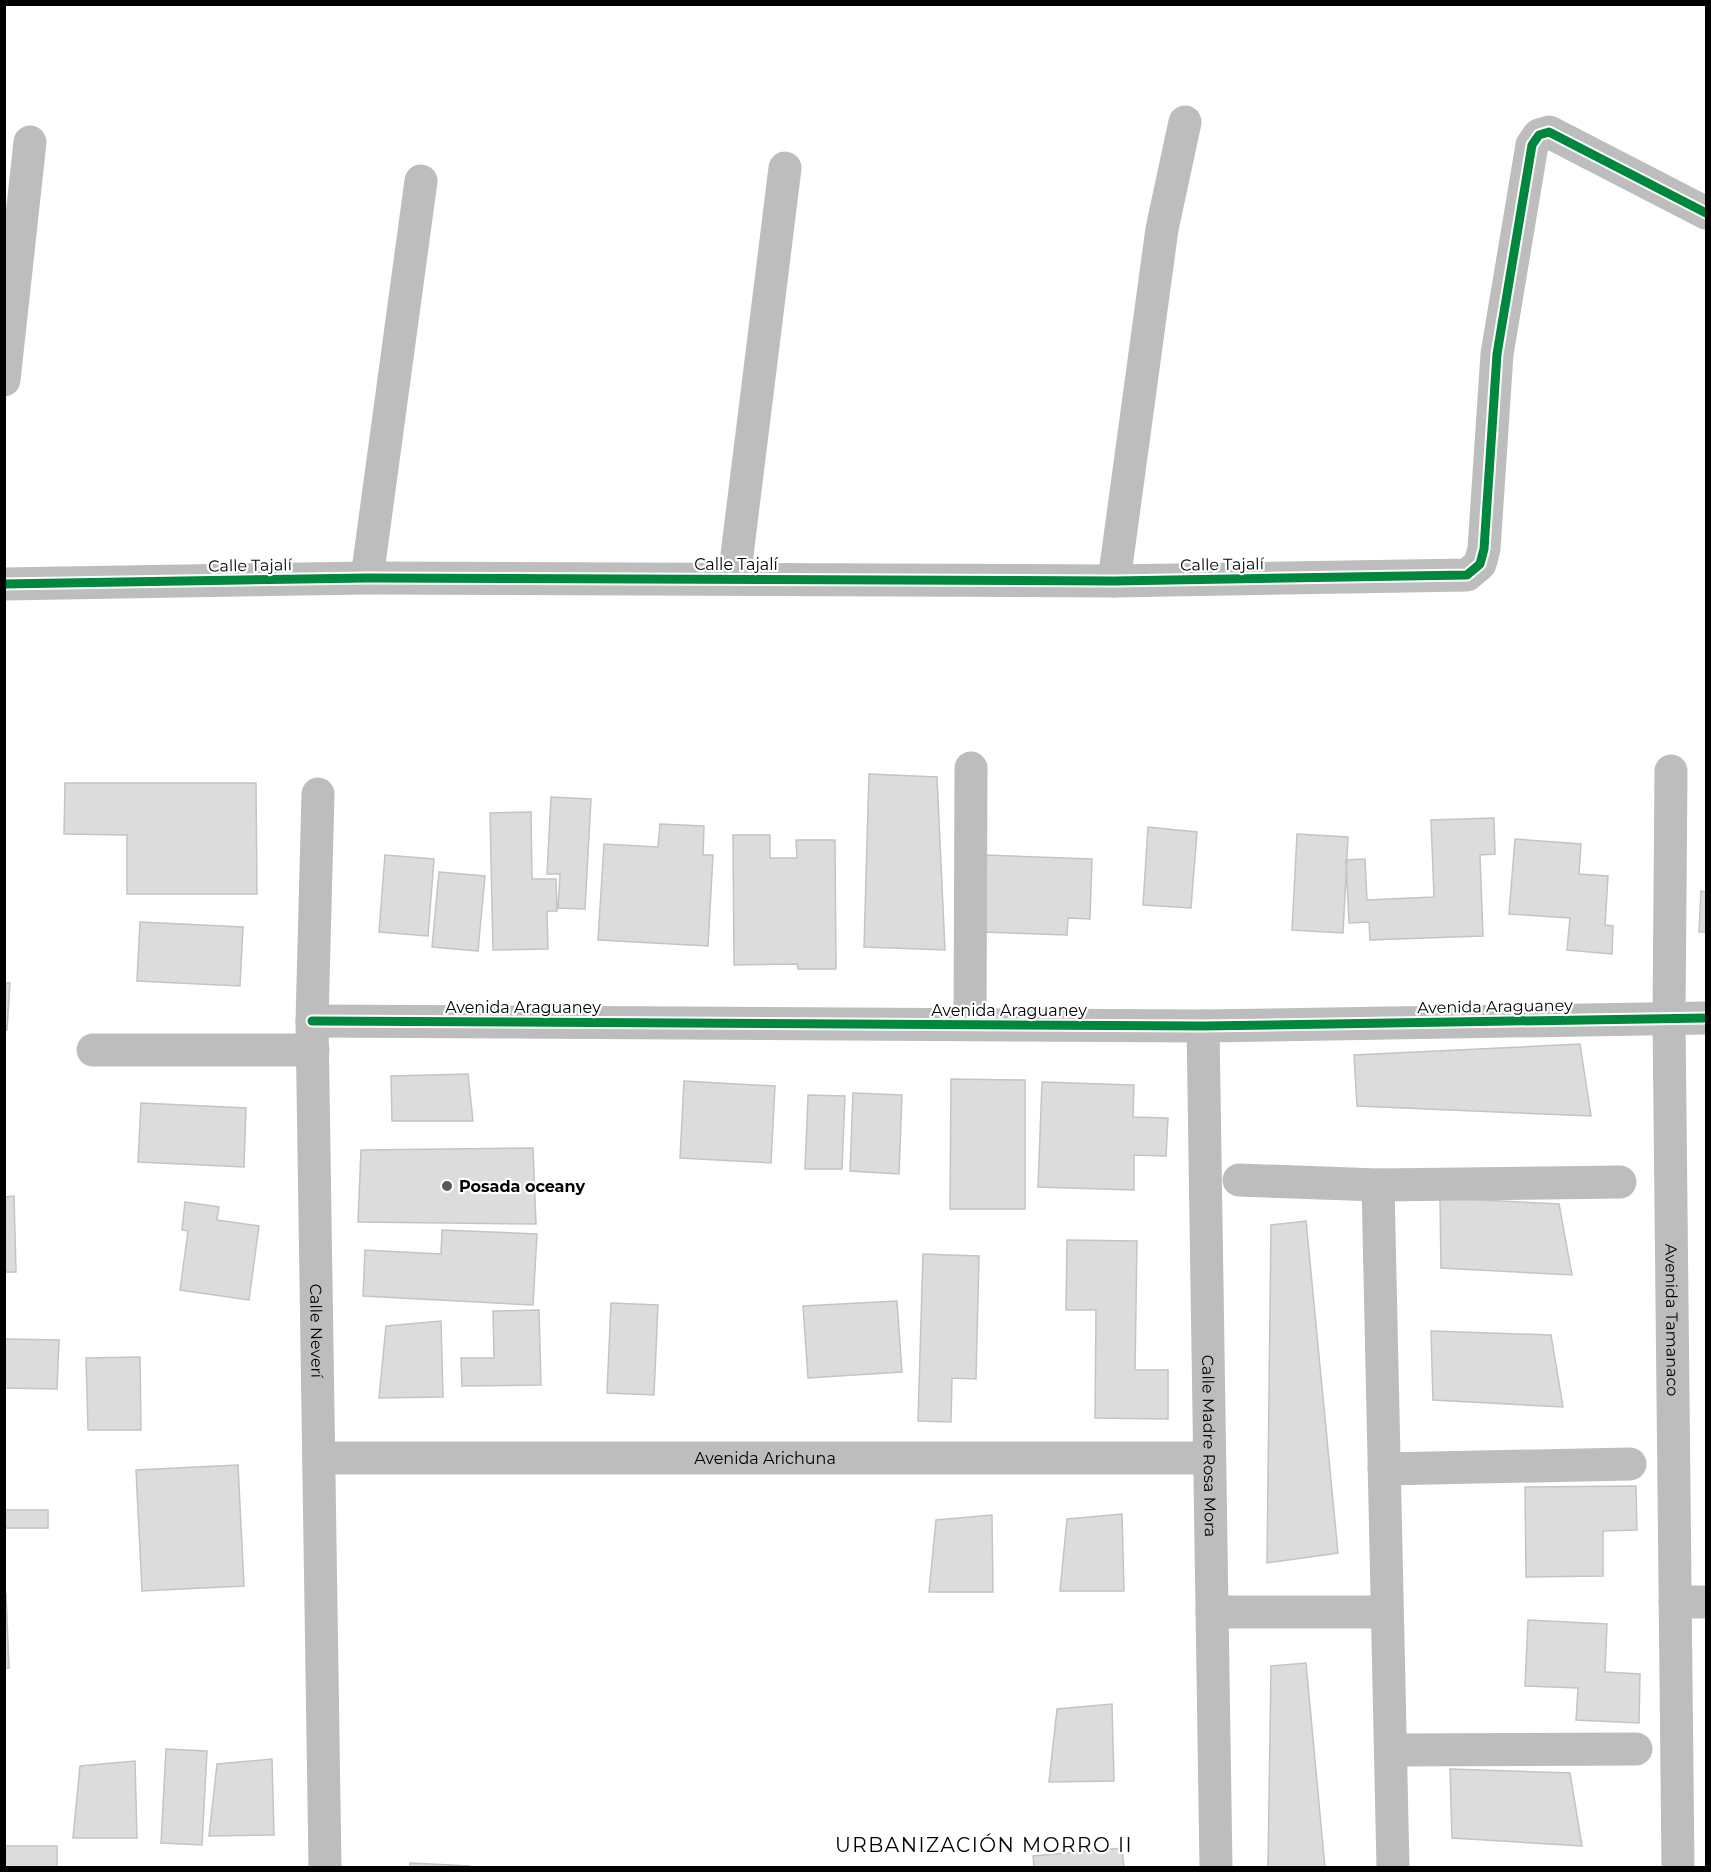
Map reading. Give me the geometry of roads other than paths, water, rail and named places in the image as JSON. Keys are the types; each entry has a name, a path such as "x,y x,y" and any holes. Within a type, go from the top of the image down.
{"street":[{"path":"1114,581 1162,229 1185,122"},
{"name":"Calle Tajalí","path":"4,584 367,578 1114,581 1467,575 1480,564 1484,549 1497,354 1532,145 1539,135 1549,132 1707,213"},
{"path":"4,380 30,142"},
{"path":"734,579 785,168"},
{"path":"367,578 421,181"},
{"path":"970,1024 971,768"},
{"name":"Avenida Tamanaco","path":"1671,771 1669,1018 1691,1602 1678,1868"},
{"name":"Calle Neverí","path":"318,794 313,1036 325,1868"},
{"name":"Avenida Araguaney","path":"93,1050 313,1036 970,1024 1203,1026 1707,1018"},
{"name":"Calle Madre Rosa Mora","path":"1203,1026 1216,1868"},
{"path":"1239,1180 1378,1185 1620,1182"},
{"path":"1378,1185 1394,1868"},
{"name":"Avenida Arichuna","path":"319,1458 1209,1458"},
{"path":"1384,1469 1630,1464"},
{"path":"1212,1612 1387,1612"},
{"path":"1391,1750 1636,1749"}],"place":[{"name":"Posada oceany","path":"447,1186"}],"district":[{"name":"URBANIZACIÓN MORRO II","path":"984,1845"}]}
